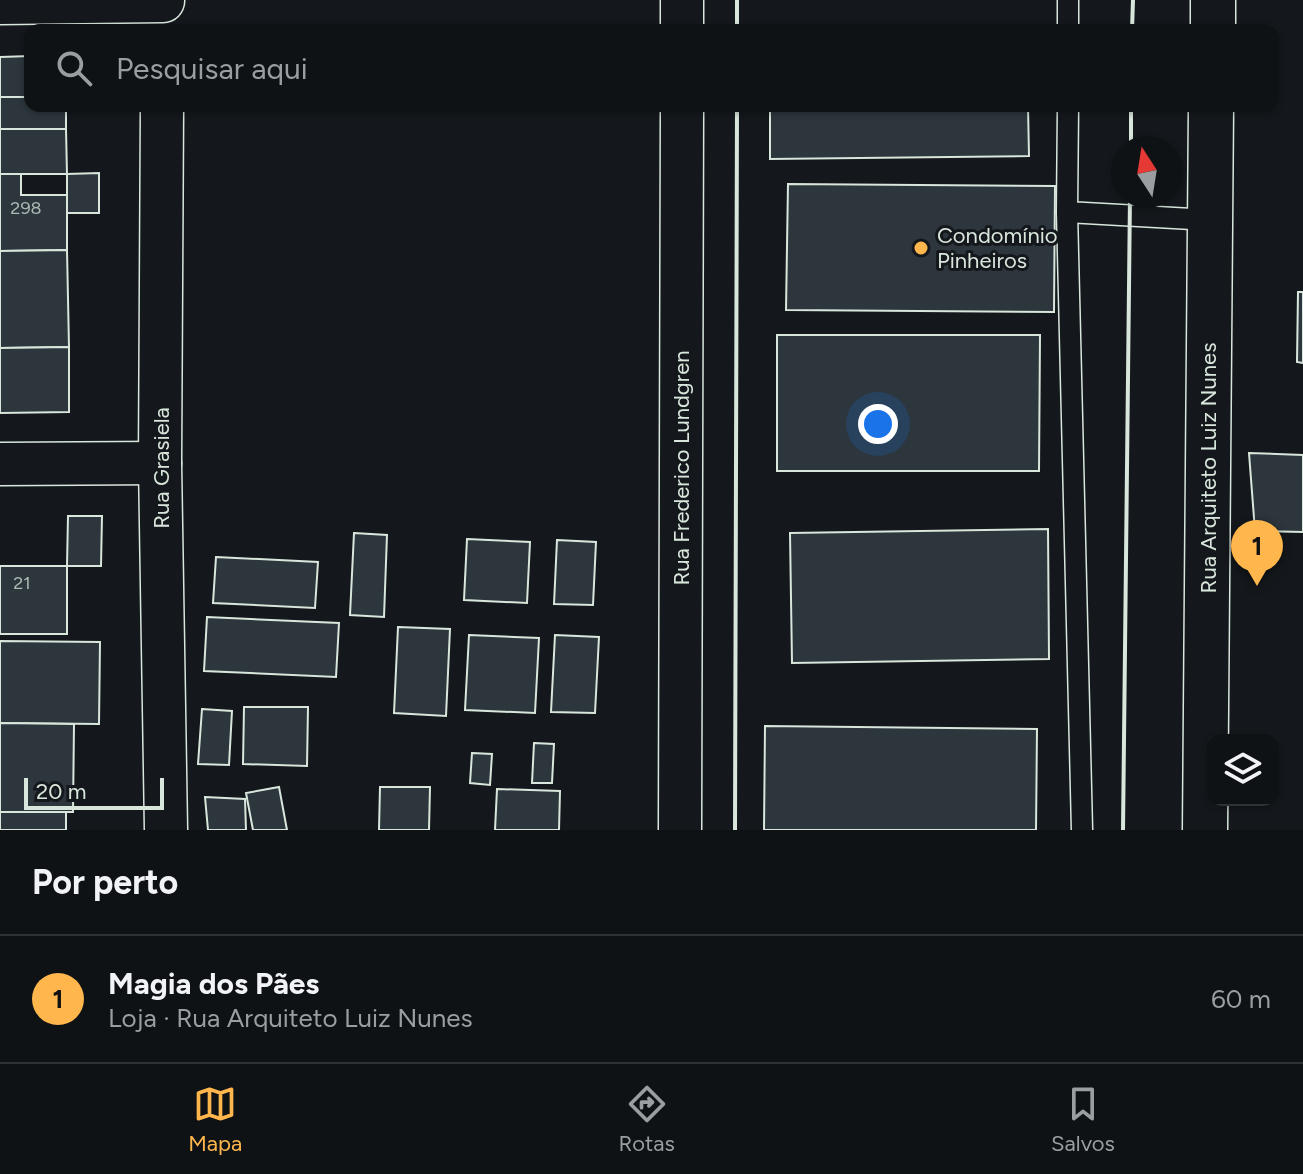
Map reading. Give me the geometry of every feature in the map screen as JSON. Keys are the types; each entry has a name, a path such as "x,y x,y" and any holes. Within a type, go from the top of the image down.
{"main road":[{"path":"1213,0 1213,24"},
{"name":"Rua Arquiteto Luiz Nunes","path":"1205,830 1211,112"}],"street":[{"path":"682,0 682,24"},
{"path":"0,3 163,10"},
{"name":"Rua Grasiela","path":"162,112 160,463 166,830"},
{"name":"Rua Frederico Lundgren","path":"680,830 682,112"},
{"path":"0,464 160,463"}],"lane":[{"path":"1068,0 1068,24"},
{"path":"1068,112 1067,212 1082,830"},
{"path":"1067,212 1210,220"}],"building":[{"path":"24,56 24,97 0,97 0,57"},
{"path":"0,97 24,97 24,112 66,112 66,129 0,129"},
{"path":"770,112 1028,112 1029,156 770,159"},
{"path":"0,129 66,129 67,174 0,174"},
{"path":"99,173 99,213 67,213 67,174"},
{"path":"0,174 21,174 21,195 67,195 67,250 0,251"},
{"name":"Condomínio Pinheiros","path":"788,184 1055,186 1054,312 786,310"},
{"path":"67,250 69,347 0,348 0,251"},
{"path":"1298,292 1303,292 1303,363 1297,362"},
{"path":"777,335 1040,335 1039,471 777,471"},
{"path":"69,347 69,412 0,413 0,348"},
{"path":"1249,453 1303,455 1303,532 1255,531"},
{"path":"68,516 102,516 101,566 67,566"},
{"path":"1048,529 1049,659 792,663 790,533"},
{"path":"354,533 387,535 384,617 350,615"},
{"path":"467,539 530,542 527,603 464,600"},
{"path":"557,540 596,542 593,605 554,604"},
{"path":"216,557 318,562 315,608 213,603"},
{"path":"0,566 67,566 67,634 0,634"},
{"path":"207,617 339,623 336,677 204,671"},
{"path":"398,627 450,629 446,716 394,713"},
{"path":"469,635 539,638 535,713 465,710"},
{"path":"555,635 599,637 595,713 551,712"},
{"path":"0,641 100,642 99,724 0,723"},
{"path":"244,707 308,707 307,766 243,764"},
{"path":"202,709 232,711 229,765 198,764"},
{"path":"0,723 74,724 73,812 0,812"},
{"path":"765,726 1037,729 1036,830 764,830"},
{"path":"534,743 554,744 552,783 532,783"},
{"path":"472,753 492,754 490,785 470,783"},
{"path":"279,787 287,830 253,830 246,793"},
{"path":"380,787 430,787 429,830 379,830"},
{"path":"497,789 560,791 559,830 495,830"},
{"path":"205,797 245,799 246,830 208,830"},
{"path":"0,812 66,812 66,830 0,830"}],"wall":[{"path":"737,0 737,24"},
{"path":"1132,24 1133,0"},
{"path":"735,830 737,112"},
{"path":"1131,112 1131,136"},
{"path":"1123,830 1130,208"}],"place":[{"name":"Condomínio Pinheiros","path":"921,248"},
{"name":"Magia dos Pães","path":"1257,586"}]}
